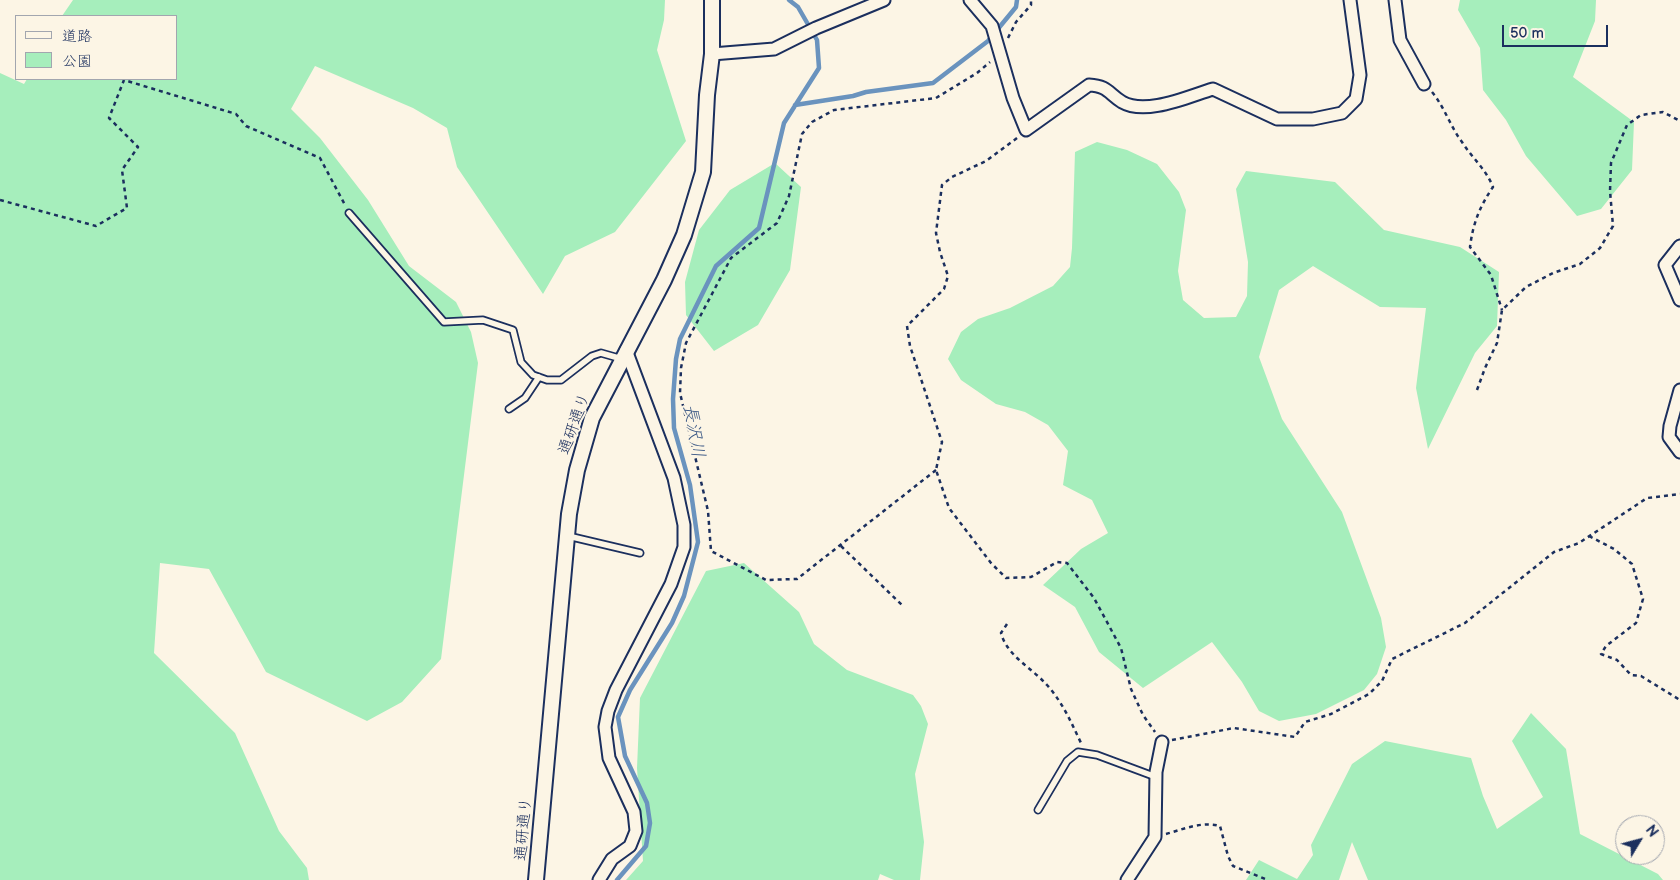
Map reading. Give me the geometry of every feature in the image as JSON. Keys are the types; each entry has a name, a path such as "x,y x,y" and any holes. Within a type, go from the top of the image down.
{"street":[{"name":"通研通り","path":"536,880 568,536 577,470 592,418 664,280 684,235 703,172 707,95 712,54 712,0"},
{"path":"712,54 774,49 816,28 884,0"},
{"path":"970,0 992,26 1026,130 1088,85 1101,86 1122,102 1136,107 1188,99 1213,89 1276,119 1313,119 1342,113 1356,99 1360,75 1350,0"},
{"path":"1395,0 1400,40 1424,84"},
{"path":"1680,246 1665,265 1680,300"},
{"path":"599,880 612,859 630,846 636,831 634,812 609,758 605,727 608,711 616,690 671,584 684,547 684,525 674,478 624,354"},
{"path":"1680,390 1670,426 1669,437 1680,452"},
{"path":"1127,880 1155,837 1156,777 1162,742"}],"lane":[{"path":"349,213 444,322 483,320 513,330 521,362 533,375 547,380 561,380 592,356 601,353 624,354"},
{"path":"509,409 525,398 539,377"},
{"path":"568,536 640,553"},
{"path":"1038,810 1067,761 1078,752 1097,755 1156,777"}],"path":[{"path":"936,470 797,579 766,580 711,550 708,511 680,393 681,368 686,343 731,258 777,222 789,196 802,134 812,122 834,110 936,98 977,73 1001,52 1016,22 1031,5 1031,0"},
{"path":"0,200 96,226 127,208 122,170 138,147 109,118 124,80 236,114 246,126 320,158 349,213"},
{"path":"1424,84 1442,104 1461,142 1489,176 1493,186 1480,206 1472,228 1470,247 1490,275 1502,310 1497,343 1485,368 1478,390"},
{"path":"1502,310 1526,287 1552,274 1580,264 1600,248 1613,226 1610,191 1611,163 1627,125 1641,115 1663,112 1680,121"},
{"path":"1026,130 986,162 952,177 942,185 936,233 948,276 944,289 907,326 910,346 942,442 936,470 949,508 991,563 1006,578 1031,577 1057,562 1067,563 1094,598 1121,648 1131,689 1143,715 1162,742 1234,728 1295,736 1305,722 1331,714 1369,694 1382,681 1392,660 1464,623 1554,552 1579,543 1647,498 1680,494"},
{"path":"1589,536 1614,549 1632,564 1643,600 1636,623 1606,646 1601,654 1617,660 1631,675 1641,676 1680,700"},
{"path":"841,546 904,607"},
{"path":"1007,624 1001,633 1004,643 1046,684 1064,706 1086,754"},
{"path":"1155,837 1196,825 1211,824 1220,826 1228,856 1233,866 1268,880"}],"green space":[{"path":"73,0 665,0 664,20 657,50 686,141 615,232 565,256 543,294 457,167 447,128 413,108 315,66 291,109 320,138 368,200 409,266 456,302 471,332 478,363 441,659 402,702 367,721 266,672 209,569 160,563 154,653 235,733 279,831 307,868 309,880 0,880 0,73 24,84 26,80 178,80 178,15 63,15"},
{"path":"1460,0 1596,0 1595,21 1573,77 1634,122 1632,170 1601,209 1577,216 1526,156 1506,120 1483,90 1480,48 1458,10"},
{"path":"1097,142 1127,150 1157,164 1179,192 1186,210 1178,271 1183,300 1204,318 1236,317 1247,296 1248,262 1236,189 1246,171 1335,182 1384,230 1460,247 1499,272 1497,326 1475,353 1428,449 1416,388 1426,308 1380,307 1313,266 1279,290 1259,357 1282,419 1342,512 1381,618 1386,647 1377,674 1364,690 1316,714 1279,721 1259,711 1242,682 1212,642 1143,688 1099,652 1075,607 1043,585 1081,549 1108,533 1092,500 1063,485 1068,451 1048,425 1025,412 996,404 961,380 948,359 961,332 978,319 1010,308 1053,286 1070,267 1075,152"},
{"path":"775,163 801,187 790,270 758,325 714,351 686,315 685,282 699,230 730,190"},
{"path":"744,563 799,612 814,644 847,670 913,695 921,706 928,724 915,774 924,842 920,880 894,880 880,874 878,880 626,880 643,861 637,768 640,698 706,571"},
{"path":"1531,713 1566,749 1580,834 1615,852 1615,865 1640,865 1658,874 1663,880 1368,880 1352,842 1339,880 1246,880 1259,860 1297,879 1313,855 1311,845 1352,764 1385,741 1471,758 1483,796 1497,829 1543,797 1512,741"}],"waterway":[{"name":"長沢川","path":"617,880 646,846 650,823 647,803 625,756 618,717 630,690 672,623 684,596 698,542 690,485 674,428 673,399 676,359 680,339 716,266 759,228 784,123 819,68 817,40 798,7 789,0"},
{"path":"795,105 853,96 866,92 933,83 988,41 1016,7 1017,0"}]}
